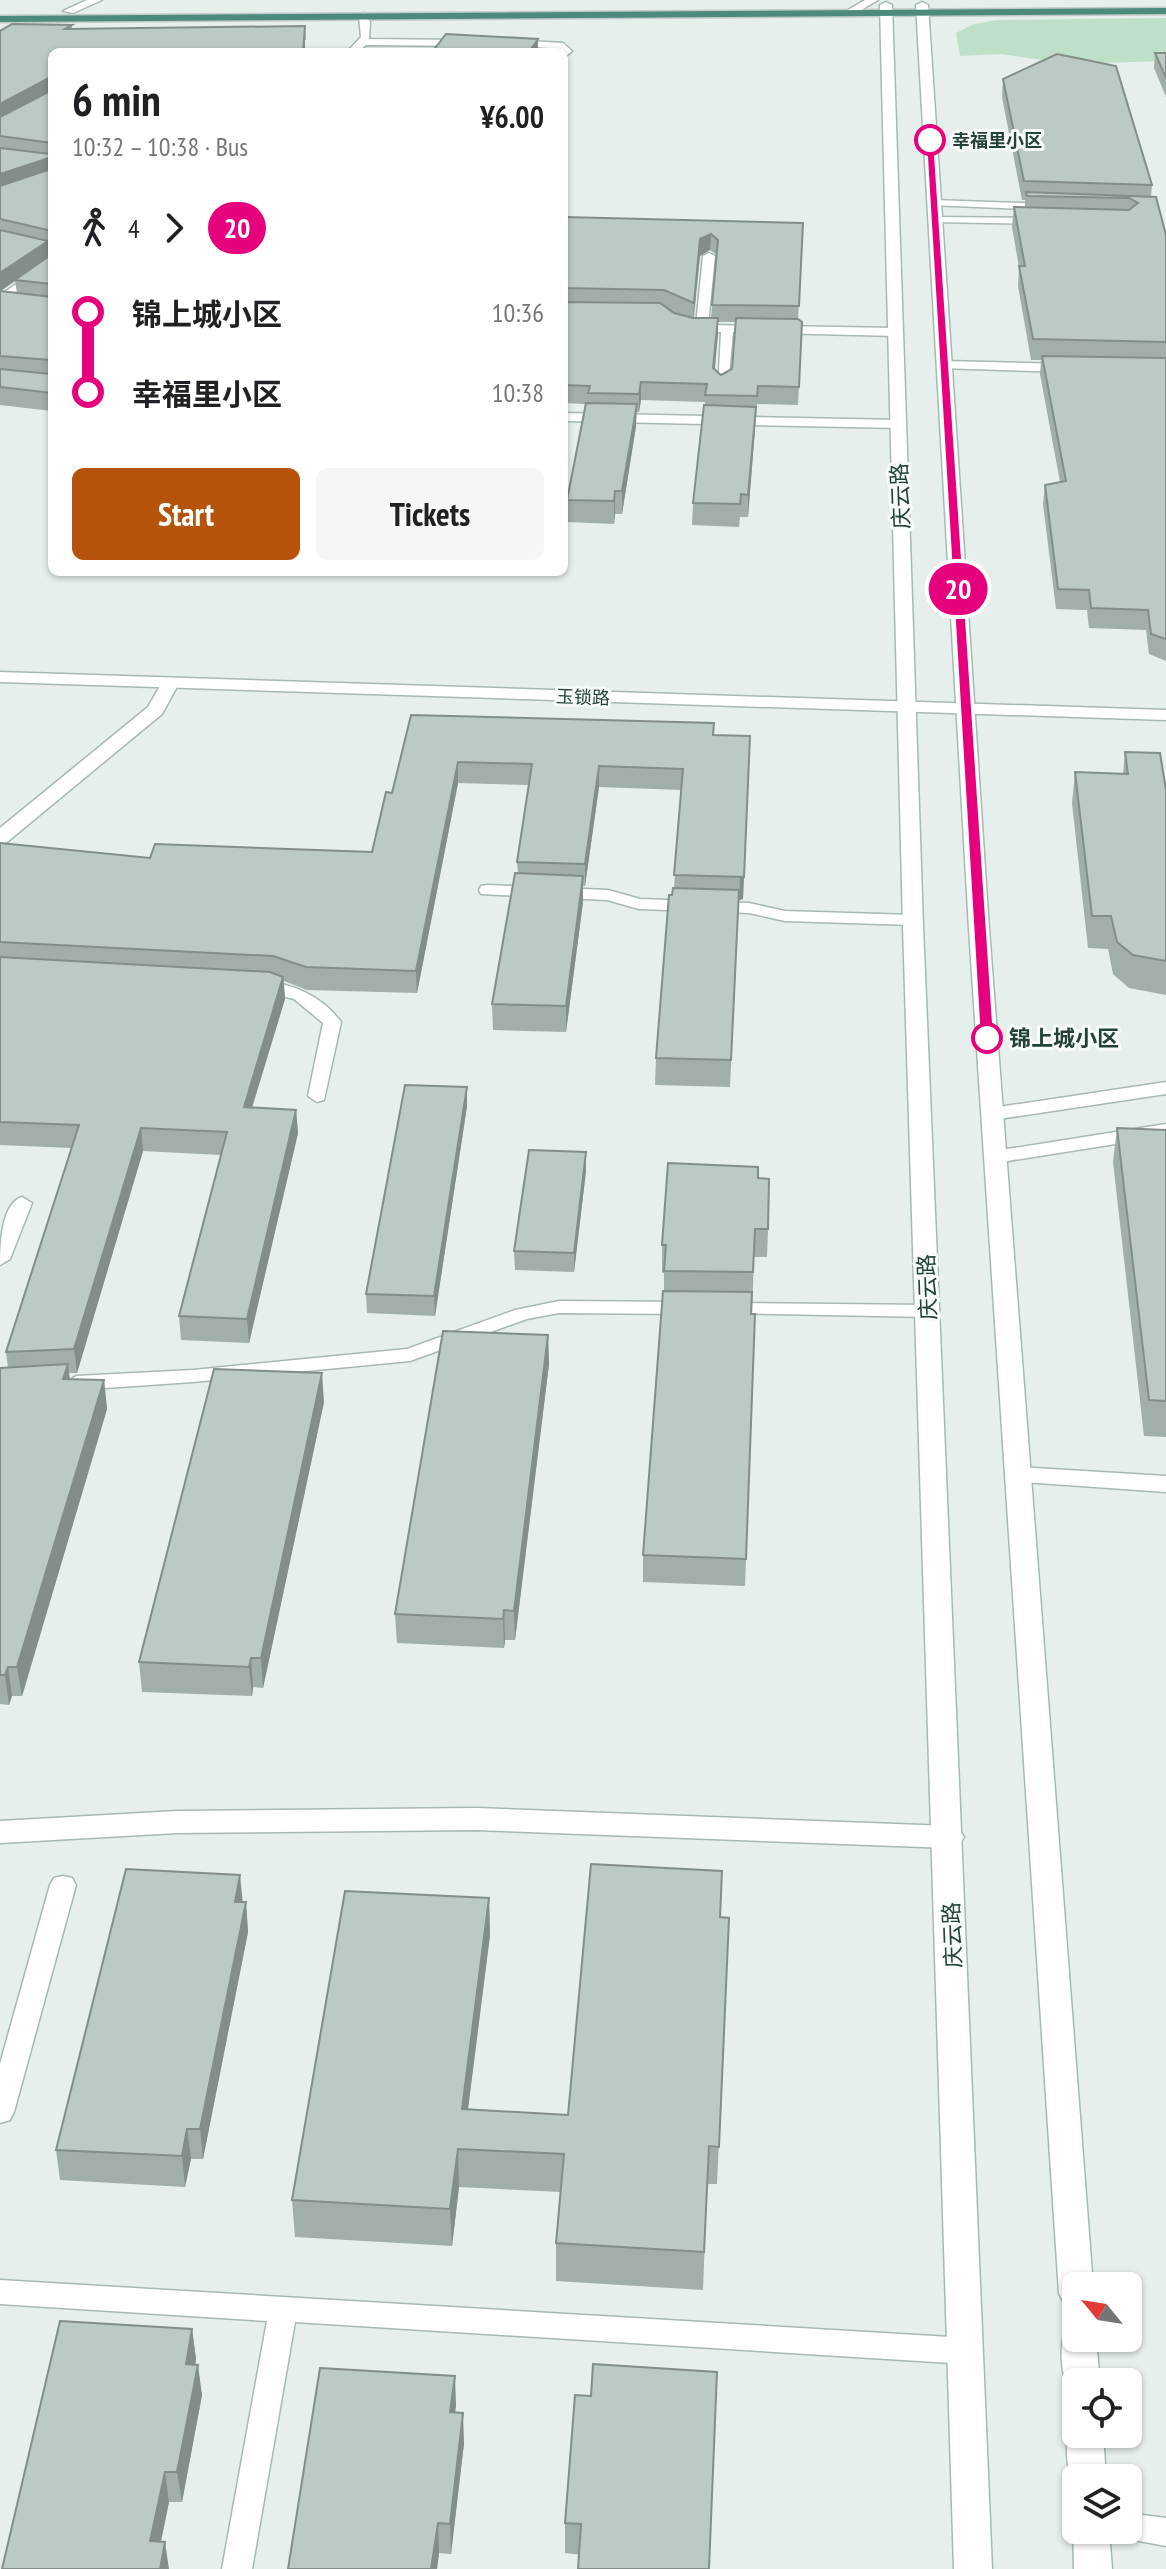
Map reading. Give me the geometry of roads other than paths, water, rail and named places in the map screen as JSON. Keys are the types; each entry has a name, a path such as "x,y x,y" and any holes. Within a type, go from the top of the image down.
{"highway":[{"path":"922,9 1166,3"},
{"path":"0,19 849,13 877,6"},
{"path":"0,11 877,6 1166,11"}],"main road":[{"path":"69,11 97,0"},
{"path":"849,13 877,6"},
{"name":"庆云路","path":"877,6 896,332 913,920 949,1837 973,2569"},
{"path":"922,9 992,1114 1075,2272"},
{"name":"玉锁路","path":"0,661 906,699"},
{"name":"玉锁路","path":"0,677 906,699 1166,698"},
{"path":"0,838 156,710 170,683"},
{"name":"玉锁路","path":"965,700 1166,715"},
{"path":"1018,1475 1166,1484"},
{"path":"0,1832 207,1822 476,1819 949,1837"},
{"path":"1092,2544 1093,2569"}],"lane":[{"path":"357,48 364,42 367,29 364,16"},
{"path":"364,42 469,43"},
{"path":"499,43 565,48"},
{"path":"934,211 1058,207"},
{"path":"934,211 1058,222"},
{"path":"702,328 709,256"},
{"path":"4,301 48,266"},
{"path":"679,324 727,329 896,332"},
{"path":"722,386 727,329"},
{"path":"944,365 1087,368"},
{"path":"568,417 898,424"},
{"path":"487,890 608,895 639,904 749,908 785,916 913,920"},
{"path":"243,984 274,986 302,996 315,1004 332,1022 317,1096"},
{"path":"992,1114 1166,1088"},
{"path":"995,1157 1166,1130"},
{"path":"0,1259 22,1203"},
{"path":"59,1384 193,1376 410,1355 522,1314 559,1307 928,1311"},
{"path":"0,2112 63,1885"},
{"path":"0,2292 967,2351"},
{"path":"237,2569 283,2309"},
{"path":"1142,2529 1166,2532"}],"place":[{"name":"幸福里小区","path":"930,140"},
{"name":"锦上城小区","path":"987,1038"}]}
